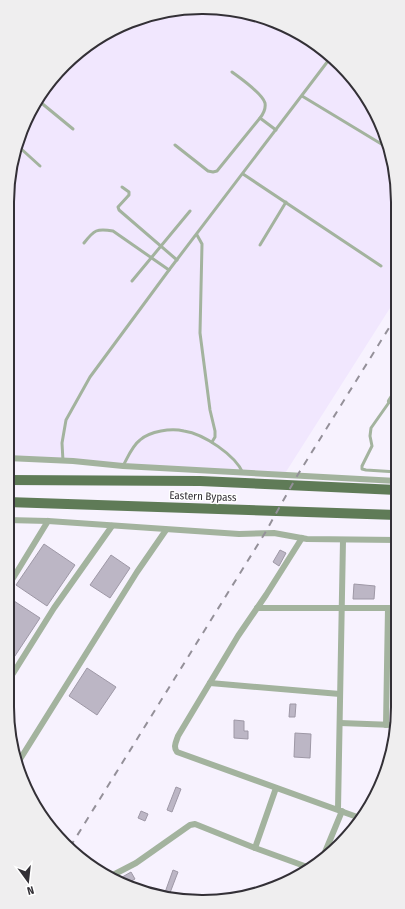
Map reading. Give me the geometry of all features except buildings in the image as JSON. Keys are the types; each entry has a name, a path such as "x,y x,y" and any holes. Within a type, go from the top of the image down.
{"main road":[{"name":"Eastern Bypass","path":"14,480 200,481 391,490"},
{"name":"Eastern Bypass","path":"14,502 391,515"}],"street":[{"path":"14,458 391,481"},
{"path":"14,520 48,521 239,534 274,532 302,538 391,540"},
{"path":"14,577 48,521"},
{"path":"14,672 54,608 112,526"},
{"path":"21,758 137,572 166,530"},
{"path":"302,538 258,608 238,636 178,736 175,745 177,752 355,816"},
{"path":"326,849 340,810 340,694 343,540"},
{"path":"258,608 388,608 386,725"},
{"path":"210,683 340,694"},
{"path":"340,723 390,725"},
{"path":"255,848 276,788"},
{"path":"116,874 136,863 190,825 195,824 303,866"}],"lane":[{"path":"63,461 63,432 66,420 74,403 101,361 328,62"},
{"path":"175,144 208,171 217,171 265,112 265,105 262,97 232,72"},
{"path":"302,96 382,144"},
{"path":"42,104 73,129"},
{"path":"260,118 276,130"},
{"path":"22,149 40,166"},
{"path":"243,174 381,266"},
{"path":"122,187 129,192 129,195 118,207 119,210 177,260"},
{"path":"260,245 286,202"},
{"path":"132,282 190,211"},
{"path":"84,243 95,231 104,229 113,231 169,270"},
{"path":"197,234 202,244 200,333 208,394 215,431 215,437 212,442"},
{"path":"391,405 371,428 370,436 372,446 362,469 391,472"},
{"path":"123,466 139,440 152,434 174,430 185,431 212,442 234,459 243,473"}],"shaded area":[{"path":"190,14 215,14 251,20 275,28 297,39 336,69 352,88 372,119 385,154 391,190 391,306 284,475 14,457 14,190 20,154 28,130 39,108 69,69 108,39 130,28 154,20"}],"railway":[{"path":"72,843 265,533 297,476 391,325"}]}
